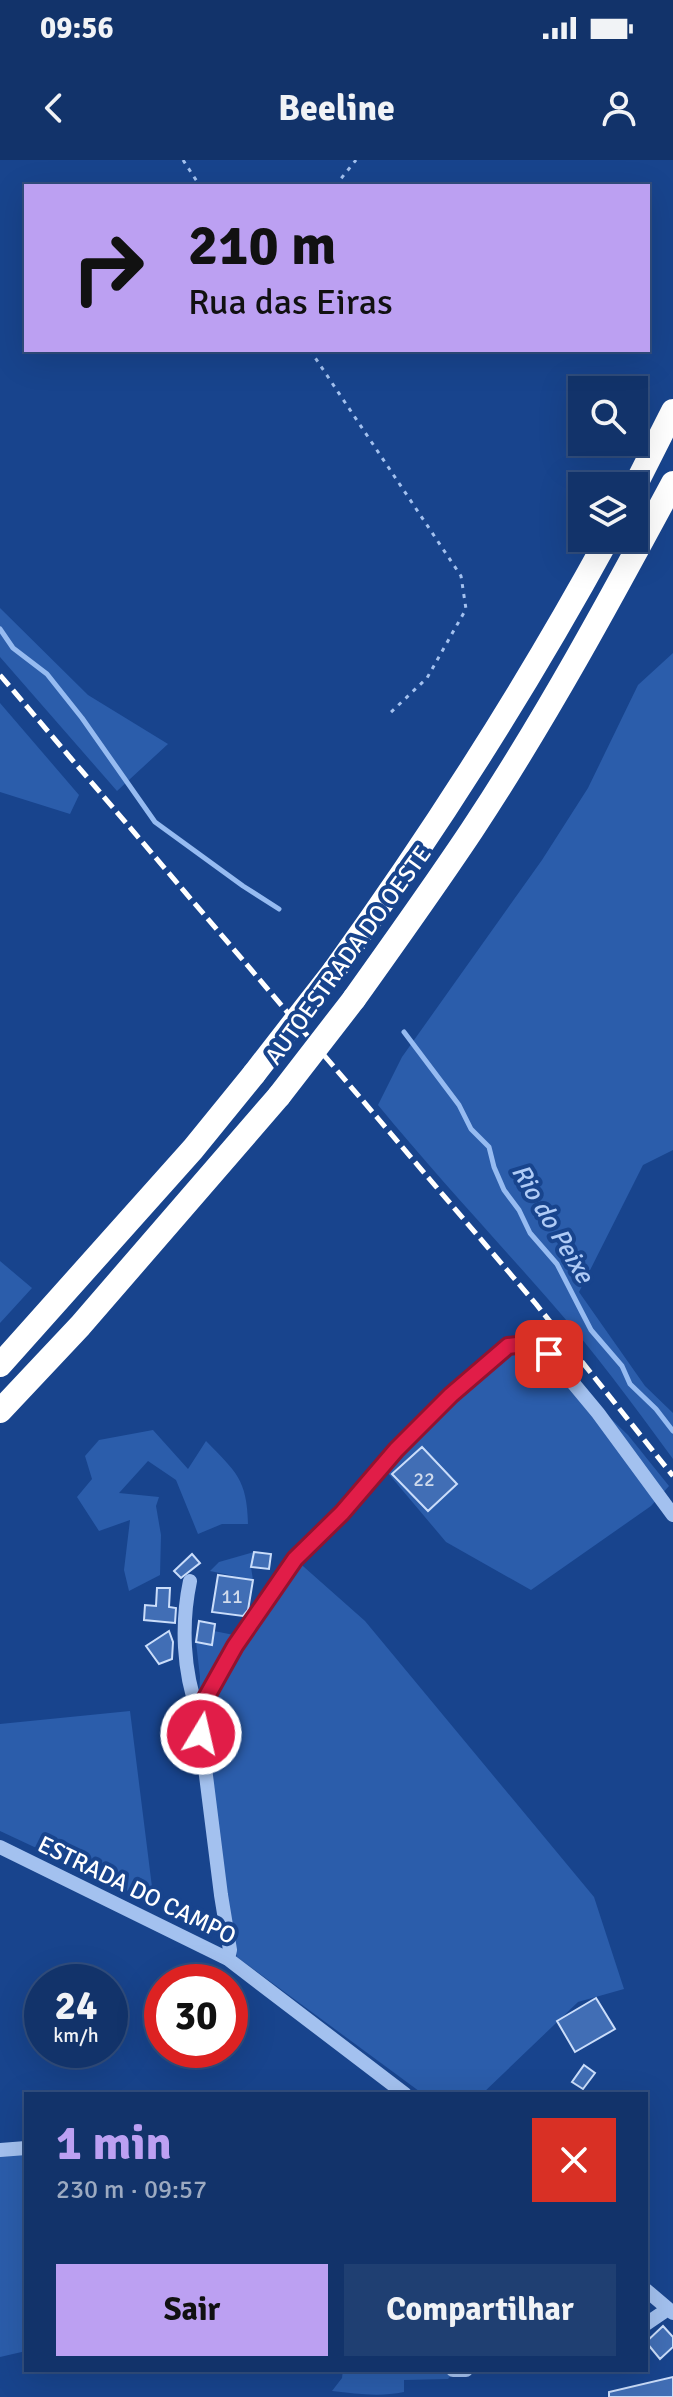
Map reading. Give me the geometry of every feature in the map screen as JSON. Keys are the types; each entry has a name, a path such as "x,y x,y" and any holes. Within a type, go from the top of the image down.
{"highway":[{"path":"642,472 673,411"},
{"name":"AUTOESTRADA DO OESTE","path":"0,1411 90,1315 279,1096 354,999 473,828 526,743 578,656 673,483"},
{"name":"AUTOESTRADA DO OESTE","path":"0,1365 156,1192 334,971 489,743 600,552"}],"street":[{"path":"198,1712 235,1646 295,1559 342,1513 396,1450 451,1395 508,1346 532,1343 549,1354 598,1413 673,1515"},
{"path":"190,1581 185,1603 185,1644 190,1690 198,1712 230,1950 228,1959"},
{"name":"ESTRADA DO CAMPO","path":"0,1847 228,1959 402,2092"},
{"path":"0,2150 24,2148"},
{"path":"648,2292 671,2311 648,2323"}],"path":[{"path":"183,160 199,184"},
{"path":"337,184 356,160"},
{"path":"311,352 461,576 466,609 427,678 388,715"}],"shaded area":[{"path":"0,608 88,695 168,744 117,791 0,657"},
{"path":"673,653 673,1150 643,1165 579,1292 645,1386 673,1413 673,1459 565,1318 378,1105 402,1057 542,860 588,788 638,685"},
{"path":"0,703 79,795 70,814 0,792"},
{"path":"0,1261 32,1288 0,1323"},
{"path":"532,1343 628,1435 669,1486 651,1506 531,1590 446,1542 382,1466 493,1359"},
{"path":"153,1430 188,1469 206,1441 238,1477 245,1496 248,1524 222,1524 198,1534 176,1480 148,1461 119,1493 159,1497 156,1506 161,1535 160,1575 129,1591 124,1570 130,1520 99,1531 77,1497 92,1479 85,1456 99,1440"},
{"path":"254,1552 251,1567 253,1580 210,1571 219,1562"},
{"path":"295,1559 365,1621 594,1897 624,1989 578,2002 484,2092 420,2092 237,1957 221,1895 198,1712"},
{"path":"214,1631 234,1635 199,1694 196,1642"},
{"path":"130,1711 154,1903 0,1831 0,1724"},
{"path":"24,2148 24,2351 0,2357 0,2150"},
{"path":"343,2372 454,2372 448,2379 404,2380 404,2392 377,2395 332,2391"}],"building":[{"path":"422,1447 457,1484 428,1511 392,1474"},
{"path":"254,1552 271,1554 269,1569 251,1567"},
{"path":"192,1554 200,1563 181,1578 174,1571"},
{"path":"218,1575 253,1580 248,1610 243,1616 212,1612"},
{"path":"157,1588 170,1588 169,1607 176,1608 175,1623 144,1620 145,1605 156,1606"},
{"path":"199,1621 215,1624 212,1645 196,1642"},
{"path":"169,1631 173,1642 172,1659 159,1664 146,1646"},
{"path":"596,1998 615,2029 575,2052 557,2021"},
{"path":"584,2065 595,2073 583,2089 572,2082"},
{"path":"663,2326 673,2337 673,2347 660,2359 648,2340"},
{"path":"673,2377 673,2397 609,2397 609,2392"}],"waterway":[{"path":"0,629 13,648 47,674 155,822 279,909"},
{"name":"Rio do Peixe","path":"404,1032 459,1105 471,1129 489,1147 504,1190 519,1210 530,1233 557,1264 591,1330 622,1366 630,1384 673,1431"}],"railway":[{"path":"0,675 536,1304 673,1476"}],"route":[{"path":"201,1734 198,1712 235,1646 295,1559 342,1513 396,1450 451,1395 508,1346 532,1343 549,1354"}]}
